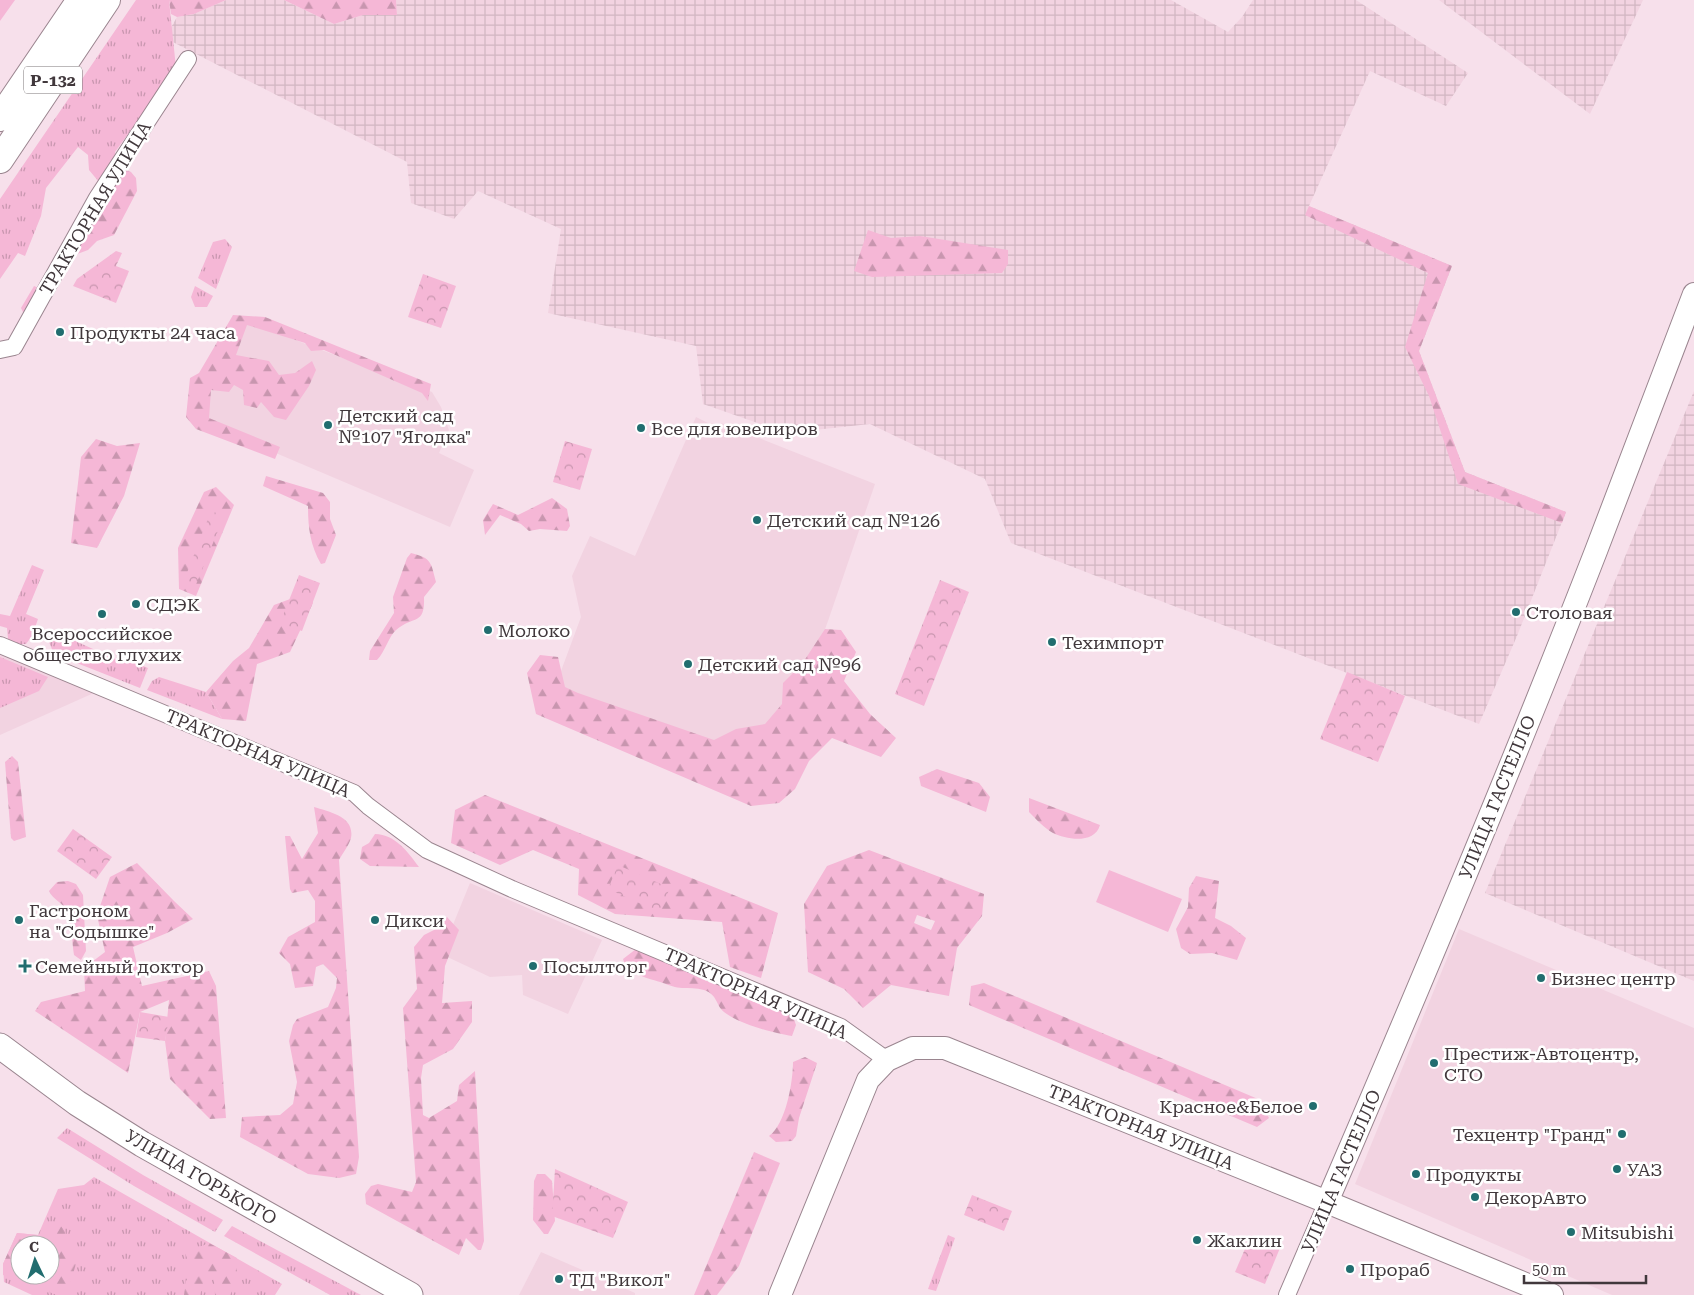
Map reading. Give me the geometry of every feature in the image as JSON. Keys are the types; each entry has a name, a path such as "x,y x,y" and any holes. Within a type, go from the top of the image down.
{"highway":[{"name":"Р-132","path":"0,118 80,0"},
{"name":"Р-132","path":"0,160 107,0"}],"main road":[{"name":"УЛИЦА ГАСТЕЛЛО","path":"1327,1202 1431,961 1516,751 1596,552 1694,294"},
{"name":"УЛИЦА ГОРЬКОГО","path":"0,1046 77,1103 142,1144 410,1295"},
{"name":"ТРАКТОРНАЯ УЛИЦА","path":"887,1060 913,1048 945,1048 1552,1295"},
{"path":"780,1295 868,1080 887,1060"}],"street":[{"name":"ТРАКТОРНАЯ УЛИЦА","path":"0,350 14,347 97,198 188,59"},
{"name":"ТРАКТОРНАЯ УЛИЦА","path":"0,645 354,793 368,806 427,850 520,892 841,1027 887,1060"},
{"name":"УЛИЦА ГАСТЕЛЛО","path":"1287,1295 1327,1202"}],"shaded area":[{"path":"226,0 284,0 334,24 363,15 397,15 396,0 1171,0 1228,32 1242,17 1253,0 1356,0 1468,73 1446,106 1370,71 1309,206 1452,266 1419,351 1465,472 1566,512 1517,636 1479,724 1011,543 985,479 870,424 786,433 703,404 696,346 548,313 561,229 478,191 454,219 411,203 407,162 165,38 177,17 194,14"},
{"path":"1439,0 1643,0 1590,114"},
{"name":"Детский сад №107 \"Ягодка\"","path":"240,319 432,392 441,407 449,430 439,453 474,470 450,527 196,419"},
{"path":"1694,391 1694,981 1485,893"},
{"path":"696,417 710,424 721,423 875,484 828,621 769,780 551,698 581,617 572,576 590,536 635,556"},
{"path":"0,652 96,692 0,735"},
{"path":"470,883 602,940 568,1014 523,995 522,975 490,977 441,954"},
{"path":"1459,929 1694,1028 1694,1295 1612,1295 1355,1184"},
{"path":"541,1252 635,1293 635,1295 519,1295"}],"green space":[{"path":"0,0 15,0 0,21"},
{"path":"136,0 169,0 176,68 115,152 116,160 99,182 89,170 88,155 78,147 46,188 41,216 25,256 18,253 0,279 0,199"},
{"path":"169,0 226,0 194,14 177,17 171,14"},
{"path":"284,0 396,0 397,15 363,15 334,24"},
{"path":"124,169 131,172 136,178 137,191 114,235 97,241 88,250 72,256 116,176"},
{"path":"1309,206 1452,266 1419,351 1465,472 1566,512 1562,523 1458,484 1429,396 1405,347 1428,273 1305,215"},
{"path":"868,230 891,238 920,236 1008,250 1008,264 1002,273 872,277 854,271"},
{"path":"225,239 232,247 216,289 198,278 213,242"},
{"path":"116,251 122,253 116,266 129,271 116,303 73,286 77,279"},
{"path":"423,274 456,286 441,328 408,317"},
{"path":"34,286 41,289 26,318 21,308"},
{"path":"195,286 213,296 207,307 195,307 191,297"},
{"path":"233,315 265,317 431,384 428,401 422,393 324,350 311,351 305,343 247,325 236,355 269,361 279,375 295,373 312,361 316,370 309,386 286,420 274,417 261,402 257,408 244,405 243,390 234,385 229,392 211,390 209,418 280,447 275,459 196,429 186,417 190,378 199,373"},
{"path":"96,439 117,446 140,443 124,496 97,548 71,543 81,457"},
{"path":"565,441 592,449 580,490 553,482"},
{"path":"266,476 323,493 330,502 330,519 336,535 325,563 321,564 312,543 308,506 263,486"},
{"path":"216,487 234,505 196,596 179,589 178,548 204,492"},
{"path":"552,498 567,509 570,526 567,531 540,529 529,531 521,524 500,515 485,535 483,520 493,504 518,515"},
{"path":"211,511 224,516 195,587 183,583"},
{"path":"411,553 423,557 430,562 436,582 424,597 423,612 420,616 396,630 377,660 369,660 370,651 394,613 393,597 407,558"},
{"path":"32,565 44,570 26,614 38,619 32,636 26,644 12,644 8,639 7,628 0,626 0,614 10,616"},
{"path":"299,575 320,583 302,631 280,623"},
{"path":"940,580 969,592 924,706 895,694"},
{"path":"309,592 313,603 290,652 257,664 246,721 222,719 206,692 233,661 249,648 274,605"},
{"path":"825,629 841,630 856,652 844,681 870,714 896,738 881,757 832,738 809,761 795,789 779,803 751,806 536,714 527,673 540,655 558,657 565,687 714,740 736,729 765,724 782,704 783,683 802,664"},
{"path":"53,631 122,662 129,660 148,668 140,688 54,654 49,642 50,632"},
{"path":"0,657 48,677 39,691 0,708"},
{"path":"1347,672 1405,696 1378,762 1320,739"},
{"path":"159,677 206,692 222,719 147,690 152,681"},
{"path":"12,756 18,762 26,837 14,841 11,838 5,762"},
{"path":"937,769 979,783 990,797 986,812 921,786 919,777"},
{"path":"485,795 778,913 761,978 730,967 722,922 615,914 578,895 579,869 533,850 500,865 451,843 455,810"},
{"path":"1029,798 1100,825 1093,835 1087,838 1073,839 1053,833 1046,829 1029,812"},
{"path":"314,807 340,816 349,825 351,831 350,841 339,860 359,1157 356,1174 339,1178 308,1174 240,1137 242,1117 280,1115 293,1104 297,1082 289,1041 293,1025 297,1019 328,1007 336,988 337,978 323,964 316,967 313,986 295,988 290,964 279,953 288,937 315,922 315,901 308,890 292,893 290,889 285,836 290,836 302,859 318,833"},
{"path":"73,829 112,857 96,879 57,851"},
{"path":"375,834 389,837 395,841 419,867 370,866 360,859 362,847 369,843"},
{"path":"869,850 984,894 982,916 957,948 949,996 891,985 863,1008 844,989 808,972 804,904 827,866","holes":["917,915 935,921 931,930 914,923"]},
{"path":"137,863 193,919 167,933 133,947 142,986 209,971 216,986 226,1118 210,1119 170,1079 165,1041 169,1000 140,1012 128,1073 35,1011 41,1002 85,991 84,968 105,952 97,915 110,877"},
{"path":"618,865 670,888 659,912 608,889"},
{"path":"1109,870 1182,899 1168,932 1096,902"},
{"path":"1196,876 1219,881 1215,918 1231,926 1246,938 1237,960 1212,953 1190,954 1181,948 1176,929 1188,907 1189,888"},
{"path":"68,881 76,884 83,895 86,951 81,960 74,955 69,916 63,906 49,891 57,882"},
{"path":"447,917 459,930 445,966 442,1003 472,1001 472,1022 453,1049 423,1065 421,1078 423,1115 429,1118 457,1101 459,1085 475,1071 484,1241 481,1250 478,1250 466,1238 459,1255 366,1204 365,1194 371,1186 378,1184 412,1192 416,1182 403,1008 417,989 414,947 424,935 440,927"},
{"path":"636,949 793,1016 796,1025 792,1036 756,1027 730,1016 721,1009 709,992 695,988 675,987 634,972 629,969 623,959"},
{"path":"984,983 1258,1099 1269,1118 1257,1127 969,1005 971,986"},
{"path":"140,1012 169,1017 165,1041 136,1037"},
{"path":"805,1057 817,1063 799,1118 796,1136 792,1141 776,1142 769,1136 775,1130 784,1113 792,1080 793,1062"},
{"path":"67,1128 143,1175 223,1220 215,1232 134,1186 57,1138"},
{"path":"754,1152 780,1163 739,1266 717,1295 694,1295"},
{"path":"555,1169 628,1202 613,1238 552,1216"},
{"path":"537,1174 545,1174 552,1181 555,1221 548,1234 544,1234 533,1220 534,1181"},
{"path":"94,1177 282,1284 275,1295 32,1295 10,1285 60,1285 60,1235 38,1235 58,1189 84,1185"},
{"path":"972,1195 1012,1211 1004,1231 964,1215"},
{"path":"58,1222 65,1231 68,1247 77,1260 67,1295 57,1295 49,1292 51,1285 60,1285 60,1235 38,1235"},
{"path":"232,1226 361,1295 330,1295 224,1236"},
{"path":"17,1233 38,1235 16,1235"},
{"path":"17,1233 38,1235 16,1235"},
{"path":"948,1235 955,1238 936,1291 928,1289"},
{"path":"1251,1235 1280,1248 1265,1284 1235,1272"},
{"path":"209,1243 237,1258 237,1282 230,1295 215,1295 214,1274 205,1277 200,1295 184,1295 186,1281 193,1272 185,1253"},
{"path":"10,1248 10,1285 4,1282 3,1264"},
{"path":"10,1248 10,1277 3,1275 3,1264"}],"place":[{"name":"Продукты 24 часа","path":"60,332"},
{"name":"Детский сад №107 \"Ягодка\"","path":"328,425"},
{"name":"Все для ювелиров","path":"641,428"},
{"name":"Детский сад №126","path":"757,520"},
{"name":"СДЭК","path":"136,604"},
{"name":"Столовая","path":"1516,612"},
{"name":"Всероссийское общество глухих","path":"102,614"},
{"name":"Молоко","path":"488,630"},
{"name":"Техимпорт","path":"1052,642"},
{"name":"Детский сад №96","path":"688,664"},
{"name":"Гастроном на \"Содышке\"","path":"19,920"},
{"name":"Дикси","path":"375,920"},
{"name":"Семейный доктор","path":"25,966"},
{"name":"Посылторг","path":"533,966"},
{"name":"Бизнес центр","path":"1541,978"},
{"name":"Престиж-Автоцентр, СТО","path":"1434,1063"},
{"name":"Красное&Белое","path":"1313,1106"},
{"name":"Техцентр \"Гранд\"","path":"1622,1134"},
{"name":"УАЗ","path":"1617,1169"},
{"name":"Продукты","path":"1416,1174"},
{"name":"ДекорАвто","path":"1475,1197"},
{"name":"Mitsubishi","path":"1571,1232"},
{"name":"Жаклин","path":"1197,1240"},
{"name":"Прораб","path":"1350,1269"},
{"name":"ТД \"Викол\"","path":"559,1279"}]}
